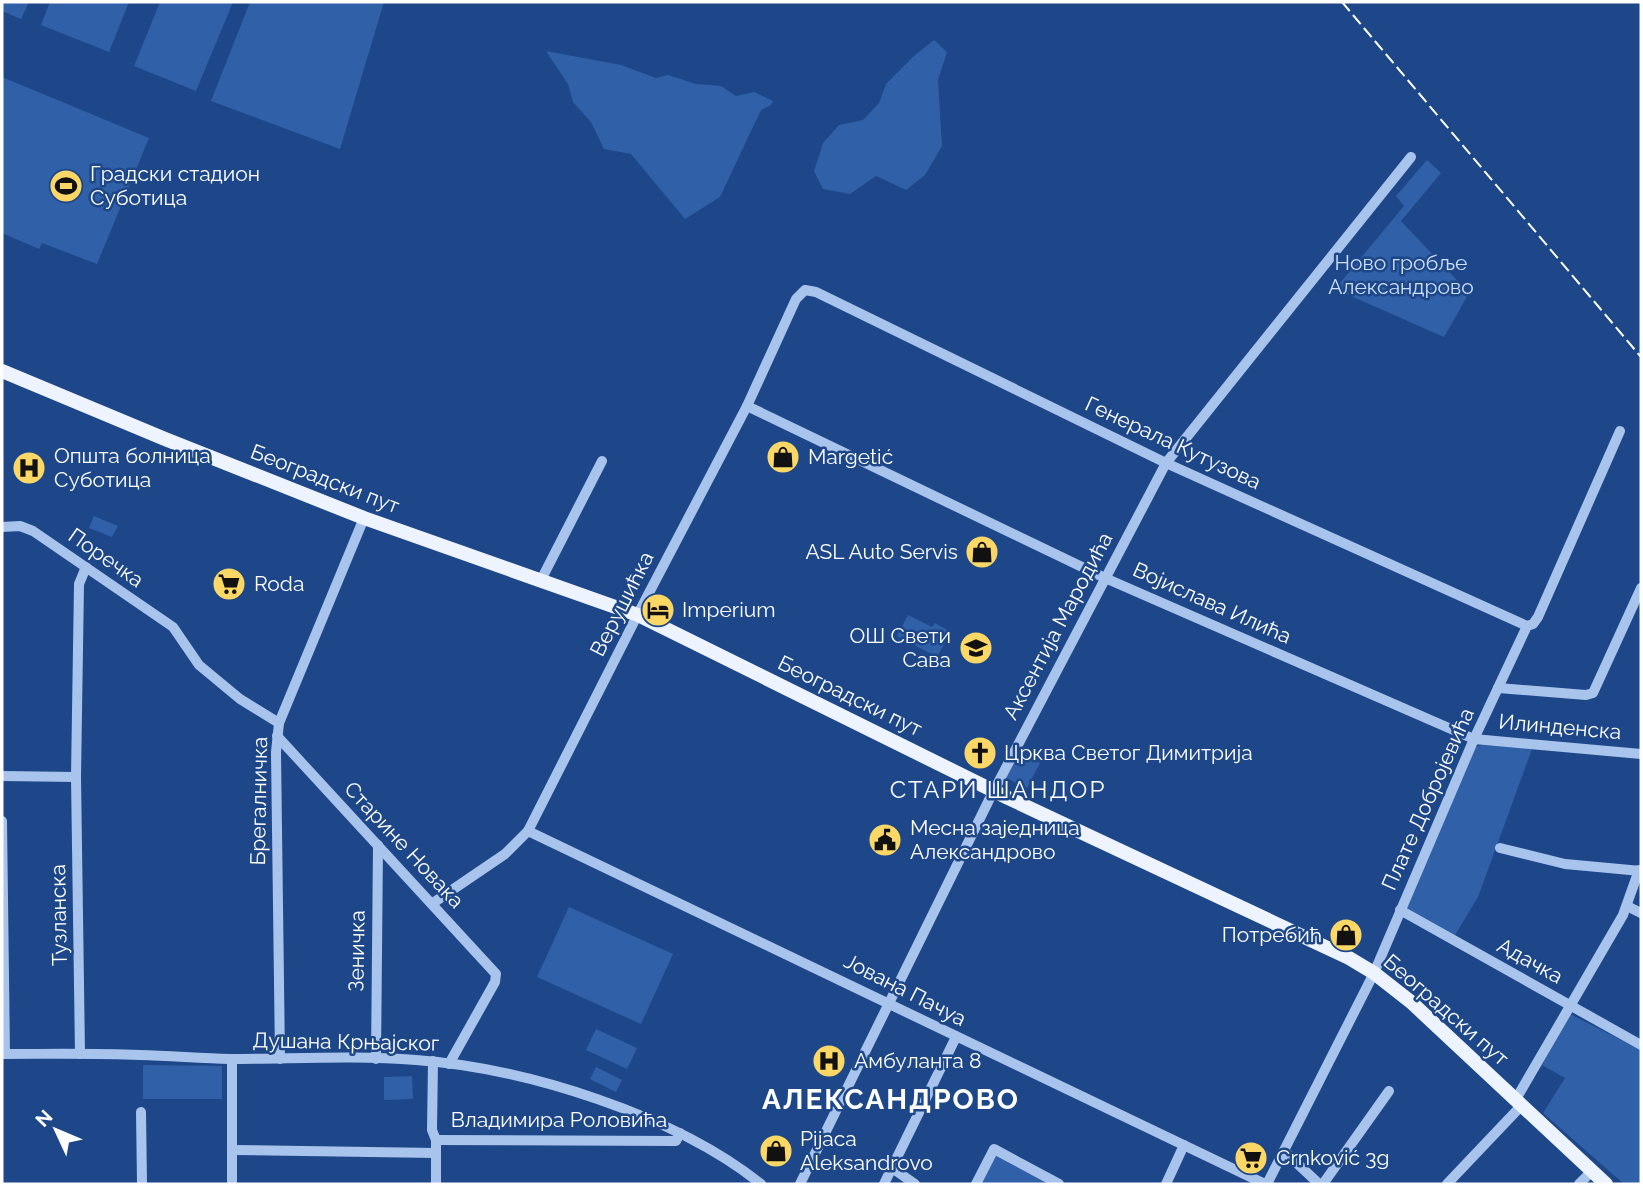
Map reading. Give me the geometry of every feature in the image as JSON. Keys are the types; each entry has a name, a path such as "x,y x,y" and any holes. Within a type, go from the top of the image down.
{"main road":[{"name":"Београдски пут","path":"2,372 364,518 638,615 994,791 1321,945 1374,973 1418,1008 1606,1184"}],"street":[{"name":"Аксентија Мародића","path":"800,1184 994,791 1166,463 1411,158"},
{"name":"Генерала Кутузова","path":"806,290 816,292 1166,463 1527,626"},
{"name":"Верушићка","path":"433,903 505,854 528,831 747,406 796,299 806,290"},
{"name":"Војислава Илића","path":"747,406 1105,578 1474,739"},
{"name":"Плате Добројевића","path":"1266,1184 1374,973 1474,739 1527,626 1538,617 1620,431"},
{"path":"541,580 602,461"},
{"name":"Брегалничка","path":"280,1059 279,723 364,518"},
{"name":"Поречка","path":"2,527 20,526 33,531 173,627 200,665 240,699 279,723"},
{"name":"Тузланска","path":"80,1054 76,777 79,584 86,567"},
{"path":"1498,688 1593,693 1638,606 1641,588"},
{"name":"Старине Новака","path":"277,736 495,972 495,982 449,1064"},
{"name":"Илинденска","path":"1474,739 1641,754"},
{"path":"2,776 76,777"},
{"path":"2,821 3,1054"},
{"name":"Јована Пачуа","path":"528,831 1266,1184"},
{"name":"Зеничка","path":"376,1059 378,845"},
{"path":"1447,1184 1519,1102 1627,906 1640,871 1565,864 1500,848"},
{"path":"1627,906 1641,913"},
{"name":"Адачка","path":"1400,910 1641,1045"},
{"path":"884,1184 956,1037"},
{"name":"Душана Крњајског","path":"3,1054 433,1061 536,1080 635,1113 680,1133"},
{"path":"232,1059 232,1184"},
{"path":"433,1061 432,1130 436,1140 436,1184"},
{"path":"1284,1151 1321,1184 1389,1090"},
{"path":"141,1112 142,1184"},
{"path":"680,1133 735,1164 761,1184"},
{"name":"Владимира Роловића","path":"436,1140 676,1141 680,1133"},
{"path":"1166,1184 1184,1145"},
{"path":"976,1184 994,1149 1059,1184"},
{"name":"Владимира Роловића","path":"233,1150 436,1153"},
{"path":"892,1168 915,1184"},
{"path":"1579,1184 1592,1171"}],"green space":[{"path":"2,2 29,2 21,19 2,11"},
{"path":"50,2 129,2 109,52 41,25"},
{"path":"160,2 233,2 196,91 134,66"},
{"path":"250,2 384,2 340,149 211,101"},
{"path":"934,40 947,52 938,80 942,146 925,175 906,190 876,176 850,194 823,189 814,171 823,143 839,125 863,120 879,103 886,84"},
{"path":"546,51 621,65 656,78 668,75 696,84 721,86 736,96 754,92 773,101 761,110 720,197 685,219 631,154 604,149 591,122 573,102 568,84"},
{"name":"Градски стадион Суботица","path":"2,77 149,138 97,264 42,243 39,249 2,233"},
{"name":"Ново гробље Александрово","path":"1427,160 1441,173 1401,221 1469,293 1444,337 1335,289 1404,206 1396,196"},
{"path":"94,516 118,526 112,537 89,528"},
{"path":"908,615 932,627 935,623 951,632 937,657 897,636"},
{"path":"1482,745 1532,749 1478,897 1455,935 1405,908 1476,747"},
{"path":"1016,751 1040,763 1027,788 1004,777"},
{"path":"569,907 673,954 641,1024 537,977"},
{"path":"1570,1014 1641,1050 1641,1184 1624,1184 1543,1113 1565,1078 1542,1065"},
{"path":"596,1029 637,1048 627,1069 586,1050"},
{"path":"143,1065 222,1066 222,1099 143,1099"},
{"path":"596,1067 622,1080 616,1092 590,1079"},
{"path":"412,1076 413,1099 384,1100 384,1077"},
{"path":"996,1155 1050,1184 980,1184"}],"railway":[{"path":"1342,2 1641,357"}],"place":[{"name":"Градски стадион Суботица","path":"66,186"},
{"name":"Margetić","path":"783,457"},
{"name":"Општа болница Суботица","path":"29,468"},
{"name":"ASL Auto Servis","path":"982,552"},
{"name":"Roda","path":"229,584"},
{"name":"Imperium","path":"658,610"},
{"name":"ОШ Свети Сава","path":"976,648"},
{"name":"Црква Светог Димитрија","path":"980,753"},
{"name":"Месна заједница Александрово","path":"885,840"},
{"name":"Потребић","path":"1346,935"},
{"name":"Амбуланта 8","path":"829,1061"},
{"name":"Pijaca Aleksandrovo","path":"776,1151"},
{"name":"Crnković 3g","path":"1251,1158"}],"district":[{"name":"СТАРИ ШАНДОР","path":"998,790"},
{"name":"АЛЕКСАНДРОВО","path":"891,1099"}]}
